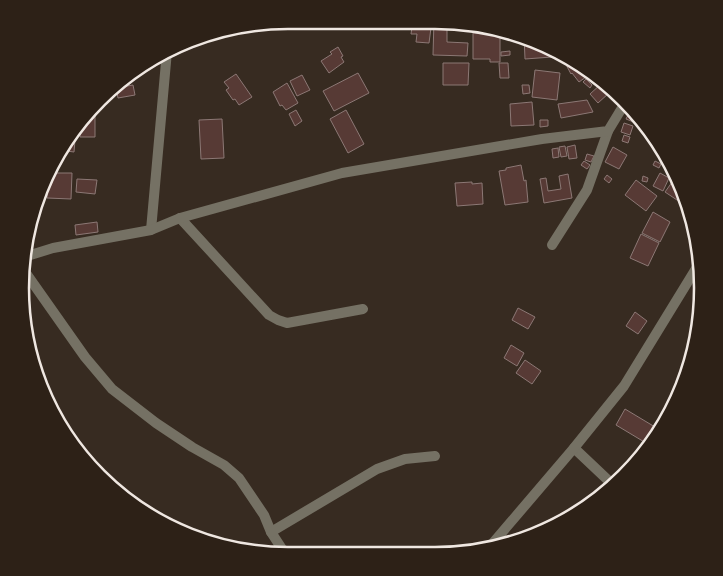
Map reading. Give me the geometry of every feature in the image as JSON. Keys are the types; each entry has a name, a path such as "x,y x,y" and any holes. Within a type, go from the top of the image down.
{"street":[{"path":"152,230 166,59"},
{"path":"552,245 587,190 608,131 622,109"},
{"path":"31,255 53,248 152,230 180,218 342,173 542,138 608,131"},
{"path":"180,218 269,315 278,320 287,323 363,309"},
{"path":"496,540 624,386 694,272"},
{"path":"29,278 85,357 112,389 156,423 192,447 224,465 239,478 264,515 271,532 281,547"},
{"path":"574,448 608,481"},
{"path":"271,532 377,469 405,459 436,456"}],"building":[{"path":"412,29 431,29 429,43 416,42 417,34 411,34"},
{"path":"434,29 447,29 447,42 468,43 467,56 433,55"},
{"path":"473,33 500,38 500,62 490,62 490,59 473,59"},
{"path":"524,45 552,56 552,57 525,59"},
{"path":"338,47 344,62 329,73 321,61 332,54 330,52"},
{"path":"510,51 510,55 501,56 501,52"},
{"path":"443,63 469,63 468,85 443,85"},
{"path":"499,63 508,63 509,78 500,78"},
{"path":"565,63 586,77 579,82 571,74"},
{"path":"535,70 560,73 557,100 532,97"},
{"path":"358,73 369,93 334,111 323,91"},
{"path":"236,74 252,97 239,105 226,90 229,88 224,82"},
{"path":"302,75 310,90 297,96 290,81"},
{"path":"586,79 592,85 590,88 583,82"},
{"path":"287,83 298,103 286,110 282,105 280,106 273,92"},
{"path":"133,85 135,95 118,98 117,93 125,86"},
{"path":"522,85 529,85 530,93 523,94"},
{"path":"598,86 607,94 598,103 590,94"},
{"path":"587,100 593,112 561,118 558,104"},
{"path":"532,102 534,125 511,126 510,104"},
{"path":"296,110 302,121 295,126 289,114"},
{"path":"346,110 364,144 348,153 330,119"},
{"path":"95,115 95,137 80,137 80,132"},
{"path":"628,115 635,122 626,119"},
{"path":"222,119 224,158 201,159 199,120"},
{"path":"540,120 548,120 548,126 540,127"},
{"path":"624,123 633,126 630,135 621,132"},
{"path":"624,135 630,137 628,143 622,141"},
{"path":"75,140 74,152 67,151"},
{"path":"575,145 577,158 569,159 567,147"},
{"path":"565,146 567,156 561,157 559,147"},
{"path":"613,147 627,155 619,169 605,162"},
{"path":"558,148 559,157 553,158 552,149"},
{"path":"587,154 594,156 591,162 585,160"},
{"path":"584,161 590,165 587,169 581,165"},
{"path":"655,161 661,164 659,168 653,165"},
{"path":"521,165 524,181 526,180 528,202 505,205 499,171"},
{"path":"55,173 72,173 71,199 47,198 48,189"},
{"path":"660,173 669,178 663,191 653,186"},
{"path":"568,174 572,198 544,203 540,179 546,178 548,191 561,189 559,176"},
{"path":"607,175 612,179 609,183 604,179"},
{"path":"643,176 648,178 647,182 642,181"},
{"path":"77,179 97,180 95,194 76,192"},
{"path":"636,180 657,196 646,211 625,195"},
{"path":"472,182 472,184 482,183 483,204 457,206 455,183"},
{"path":"672,182 679,201 665,192"},
{"path":"653,212 670,222 660,242 642,233"},
{"path":"97,222 98,232 76,235 75,225"},
{"path":"641,234 659,243 648,266 630,258"},
{"path":"518,308 535,317 528,329 512,320"},
{"path":"635,312 647,321 638,334 626,326"},
{"path":"511,345 524,353 517,366 504,358"},
{"path":"525,360 541,371 532,384 516,373"},
{"path":"625,409 654,427 644,442 616,425"}]}
